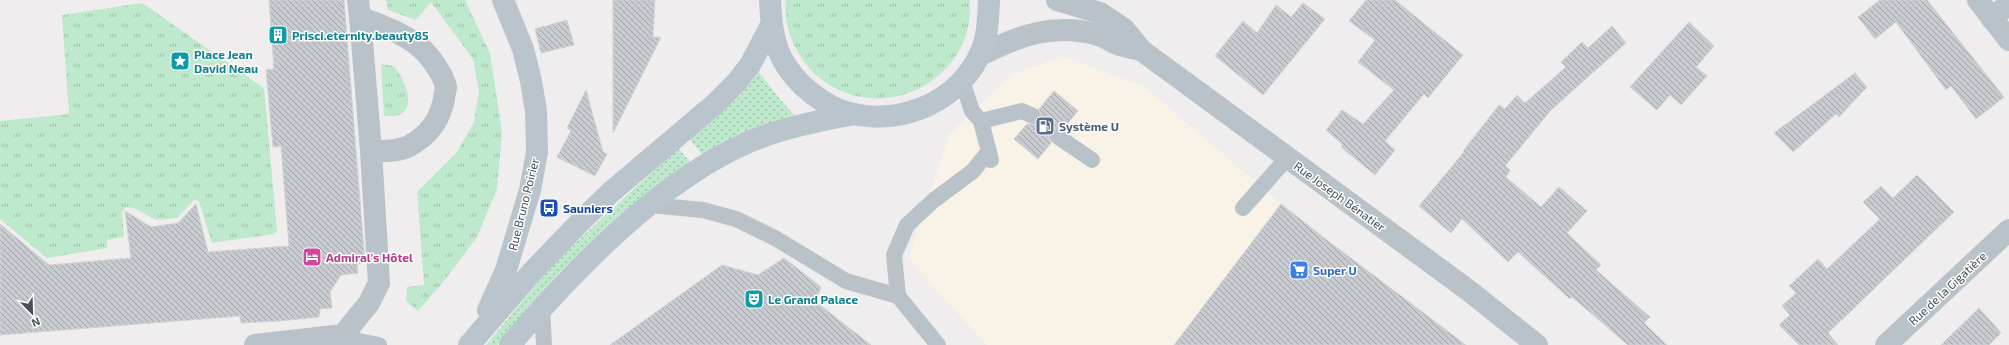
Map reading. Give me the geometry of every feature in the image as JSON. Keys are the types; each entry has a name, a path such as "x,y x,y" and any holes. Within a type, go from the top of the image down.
{"main road":[{"name":"Rue Bruno Poirier","path":"473,340 506,270 530,190 537,152 536,111 531,81 520,42 503,0"},
{"path":"770,0 771,25 779,52 794,76 814,96 838,110 854,114 900,116 931,105 962,81 979,56 988,28 989,0"},
{"path":"473,340 532,271 606,197 736,83 754,59 771,25"},
{"path":"510,345 557,291 625,225 649,205 702,167 749,142 782,131 854,114"}],"street":[{"name":"Rue Joseph Bénatier","path":"1057,0 1100,13 1124,29 1141,50 1468,290 1537,345"},
{"path":"1978,0 2009,40"},
{"path":"1992,18 2009,3"},
{"path":"359,9 401,34 422,49 437,67 446,87 442,110 434,126 425,135 409,146 387,152 371,151"},
{"path":"255,345 343,335 369,303 379,283 371,151 359,9"},
{"name":"Rue Joseph Bénatier","path":"979,56 1003,43 1032,33 1049,30 1075,31 1098,35 1119,45 1141,50"},
{"name":"Rue de la Gigatière","path":"1886,345 2009,230"}],"lane":[{"path":"938,345 898,296 894,255 907,225 934,200 973,171 990,156 981,121 972,110 962,81"},
{"path":"981,121 1022,111 1033,116"},
{"path":"1057,136 1092,160"},
{"path":"1243,208 1287,158"},
{"path":"649,205 703,210 736,219 775,238 846,281 898,296"},
{"path":"542,308 544,345"},
{"path":"343,335 359,341 379,345"}],"shaded area":[{"path":"1062,56 1145,87 1281,204 1466,345 987,345 908,259 949,135 1011,75"}],"green space":[{"path":"386,0 465,0 490,53 502,132 497,189 477,237 444,281 418,311 406,301 407,287 424,285 417,192 457,152 474,122 479,91 473,59 431,2 416,20 388,10"},
{"path":"786,0 970,0 969,18 964,42 945,69 925,85 902,95 878,98 853,95 831,86 811,70 795,47 790,36 786,18"},
{"path":"142,3 264,88 277,231 274,234 212,243 199,201 194,200 177,218 156,220 134,208 126,207 122,212 124,237 107,240 107,248 47,258 0,219 0,121 69,114 62,15"},
{"path":"381,64 394,66 404,82 407,91 407,107 403,112 396,116 384,116"},
{"path":"759,72 795,116 703,156 689,138 740,96"},
{"path":"678,148 692,164 624,216 563,269 498,345 486,345 555,262"}],"building":[{"path":"269,0 344,0 365,263 357,264 358,273 341,275 330,292 332,308 320,309 319,317 279,321 241,323 240,316 0,335 0,224 49,265 131,258 125,211 151,227 178,223 196,204 208,252 289,246 281,146 273,147 266,70 274,69"},
{"path":"613,0 655,0 653,37 661,37 613,133"},
{"path":"1366,0 1395,0 1463,55 1428,98 1424,94 1385,141 1395,150 1375,175 1341,147 1343,145 1326,130 1342,110 1363,124 1394,90 1358,62 1375,40 1349,21"},
{"path":"1880,0 1927,0 2004,97 1976,119 1951,86 1946,90 1896,22 1875,39 1858,17"},
{"path":"1303,3 1325,19 1263,95 1215,56 1243,21 1257,33 1276,5 1291,17"},
{"path":"567,20 574,45 541,53 535,29"},
{"path":"1689,22 1714,46 1696,67 1707,76 1681,105 1670,95 1657,110 1630,87"},
{"path":"1612,26 1626,43 1551,110 1505,166 1510,170 1506,177 1541,207 1559,187 1587,211 1567,233 1601,265 1596,270 1650,317 1644,323 1667,345 1628,345 1572,297 1570,299 1518,252 1508,262 1462,219 1451,233 1419,206 1464,152 1463,151 1499,105 1505,109 1517,95 1525,103 1566,67 1561,62 1582,42 1588,48"},
{"path":"1855,73 1867,87 1839,117 1836,114 1793,152 1774,133"},
{"path":"586,90 603,152 607,154 595,176 557,157 571,131 567,128"},
{"name":"Système U","path":"1054,91 1078,111 1063,129 1057,127 1049,130 1048,136 1051,143 1038,159 1014,139 1027,124 1034,125 1039,123 1042,115 1039,109"},
{"path":"1917,175 1954,212 1828,333 1838,345 1799,345 1779,325 1790,315 1782,306 1796,293 1789,286 1818,259 1827,269 1880,219 1863,202 1881,186 1893,198"},
{"name":"Super U","path":"1281,204 1327,240 1466,345 1174,345"},
{"name":"Le Grand Palace","path":"784,258 821,287 816,302 871,345 610,345 722,265 758,275"},
{"path":"1979,308 2001,333 1989,345 1941,345"}],"place":[{"name":"Prisci.eternity.beauty85","path":"278,35"},
{"name":"Place Jean David Neau","path":"180,61"},
{"name":"Système U","path":"1045,126"},
{"name":"Sauniers","path":"549,208"},
{"name":"Admiral's Hôtel","path":"312,257"},
{"name":"Super U","path":"1299,270"},
{"name":"Le Grand Palace","path":"754,299"}]}
